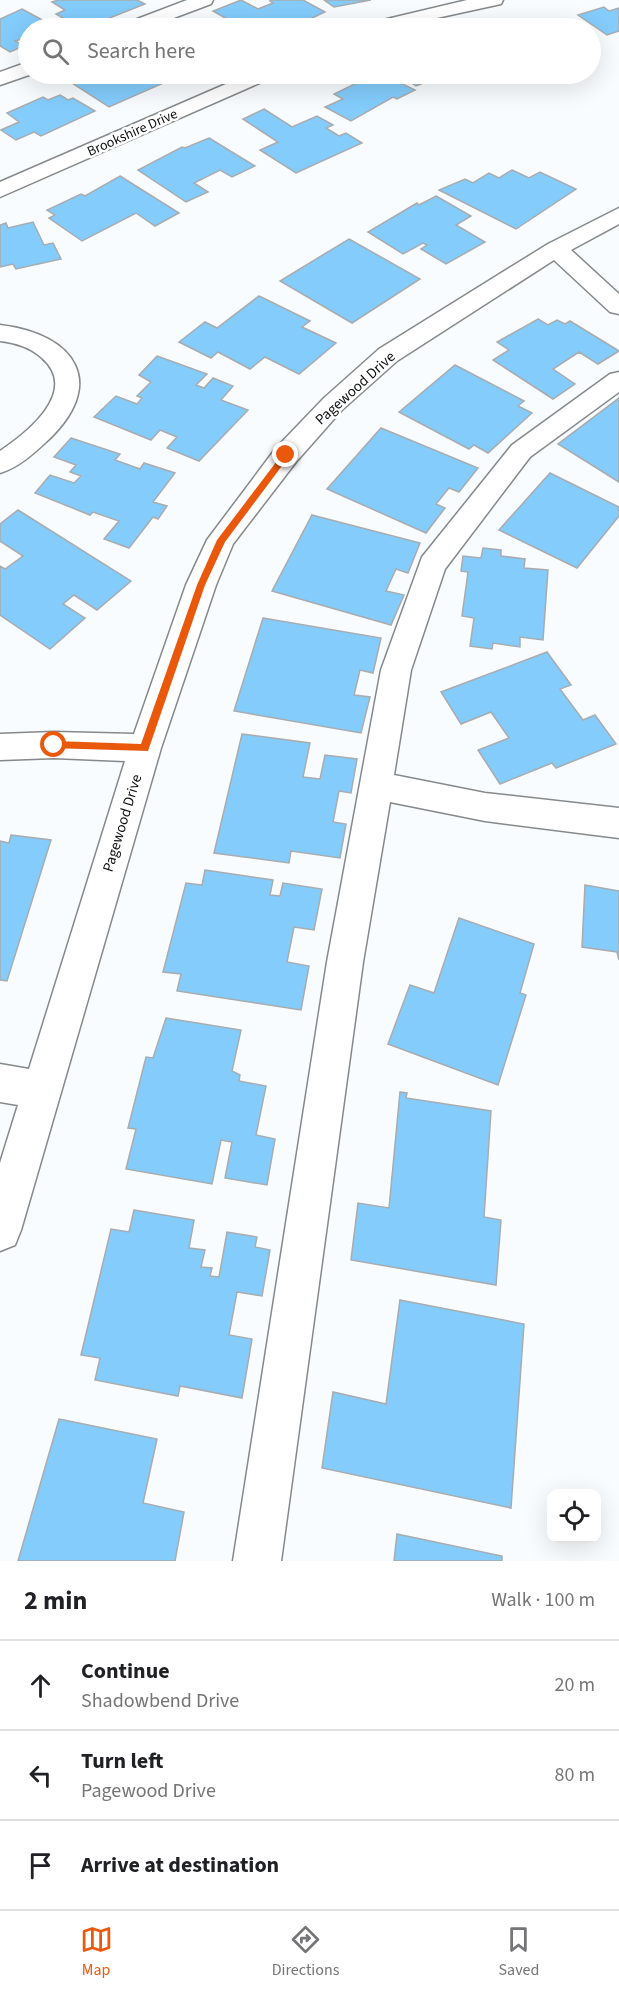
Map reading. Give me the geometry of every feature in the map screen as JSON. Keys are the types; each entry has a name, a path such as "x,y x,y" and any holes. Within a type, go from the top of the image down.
{"street":[{"path":"156,18 204,0"},
{"path":"407,18 494,0"},
{"path":"0,79 18,72"},
{"name":"Brookshire Drive","path":"0,190 241,84"},
{"name":"Pagewood Drive","path":"0,1230 145,748 201,585 221,540 286,455 333,404 388,355 556,249 619,215"},
{"path":"556,249 619,307"},
{"path":"0,333 20,335 43,344 59,359 70,375 69,395 50,422 22,449 0,464"},
{"path":"257,1561 345,962 396,670 432,565 521,451 619,380"},
{"path":"0,747 54,745 145,748"},
{"path":"377,786 485,807 619,824"},
{"path":"0,1083 41,1090"}],"building":[{"path":"58,0 137,0 145,4 110,18 63,18 56,14 65,10 52,2"},
{"path":"241,0 258,9 273,3 270,1 273,0 303,0 325,12 312,18 225,18 213,11"},
{"path":"324,0 371,0 334,7"},
{"path":"604,7 609,11 619,8 619,31 607,35 601,31 601,18 582,18 578,15"},
{"path":"22,9 39,18 18,18 18,40 15,41 18,43 18,49 10,52 0,46 0,19"},
{"path":"73,84 161,84 109,107"},
{"path":"355,84 403,84 415,90 397,99 393,97 351,121 325,107 343,99 334,94"},
{"path":"60,95 68,100 73,98 95,111 41,136 34,132 16,140 1,130 19,122 7,113 43,97 48,100"},
{"path":"264,109 292,127 317,116 333,125 326,128 339,136 346,133 362,143 296,173 260,150 278,142 243,119"},
{"path":"209,138 255,166 232,177 220,170 194,183 208,192 186,202 138,170 182,147 185,148"},
{"path":"512,170 529,178 540,172 576,189 516,229 439,190 465,179 473,183 489,173 499,178"},
{"path":"120,176 179,213 155,226 136,213 82,241 49,218 55,215 47,210 81,194 85,196"},
{"path":"436,196 471,216 456,225 485,242 446,264 421,249 427,245 423,243 403,254 368,232 417,203 419,205"},
{"path":"33,222 44,245 53,243 61,259 16,269 13,264 0,267 0,225 6,223 8,228"},
{"path":"349,239 420,279 352,323 280,281"},
{"path":"259,296 310,321 302,327 336,343 299,374 265,357 250,369 218,352 211,358 179,342 205,322 217,328"},
{"path":"538,319 548,325 557,320 565,324 570,321 619,351 598,364 579,352 553,369 575,384 553,399 493,360 509,350 497,342"},
{"path":"157,356 207,374 196,385 204,388 213,378 233,386 221,400 248,410 199,461 167,448 177,437 160,430 151,440 94,417 116,396 137,404 142,398 137,396 151,382 139,375"},
{"path":"455,365 524,401 518,406 532,413 488,453 474,445 469,449 399,412"},
{"path":"619,398 619,482 558,444"},
{"path":"381,428 478,468 459,492 449,488 436,504 445,508 426,533 327,489"},
{"path":"71,438 120,454 115,460 140,469 144,463 175,473 153,502 167,506 158,519 153,517 129,548 104,539 119,521 93,512 90,515 35,493 50,475 74,483 81,476 70,472 76,465 54,457"},
{"path":"550,473 619,507 619,516 577,568 499,530"},
{"path":"18,510 131,581 97,610 74,595 63,604 85,618 50,649 0,615 0,566 5,569 23,556 0,541 0,524"},
{"path":"312,515 420,543 408,573 396,569 386,591 404,595 391,625 272,591"},
{"path":"483,548 501,550 501,556 525,559 524,568 548,570 543,640 520,637 520,647 493,643 492,649 470,646 474,618 462,616 468,572 461,571 463,556 481,558"},
{"path":"263,618 381,638 373,673 360,670 354,695 370,697 361,733 234,711"},
{"path":"547,652 571,685 560,689 583,720 595,715 616,744 556,768 552,763 500,784 478,750 509,738 491,712 461,724 441,692"},
{"path":"242,734 310,743 303,777 320,779 325,755 357,759 351,793 339,791 333,822 346,824 340,858 291,851 289,863 214,853"},
{"path":"11,835 51,840 7,981 0,980 0,841 9,843"},
{"path":"205,870 273,880 270,895 280,896 283,883 322,889 314,930 294,927 287,962 309,966 301,1010 177,991 181,974 163,972 186,883 202,885"},
{"path":"585,885 619,891 619,960 617,952 582,947"},
{"path":"459,918 534,944 520,993 526,995 498,1085 388,1044 410,985 434,993"},
{"path":"166,1018 241,1030 232,1071 240,1075 239,1081 266,1086 256,1135 275,1139 267,1185 225,1178 232,1142 221,1140 212,1184 126,1169 136,1129 128,1128 146,1057 153,1058"},
{"path":"400,1092 407,1093 406,1098 491,1111 484,1217 501,1220 496,1285 351,1260 358,1203 389,1208"},
{"path":"134,1210 194,1220 189,1248 205,1250 201,1267 212,1268 210,1276 219,1277 227,1232 257,1237 255,1247 270,1250 262,1296 237,1292 229,1335 252,1339 242,1398 180,1386 178,1396 95,1380 100,1358 81,1355 111,1229 129,1232"},
{"path":"400,1300 524,1324 511,1508 322,1468 333,1392 386,1404"},
{"path":"59,1419 157,1439 143,1503 184,1512 175,1561 18,1561"},
{"path":"397,1534 502,1556 502,1561 394,1561"}],"route":[{"path":"54,745 145,748 201,585 221,540 286,455"}]}
